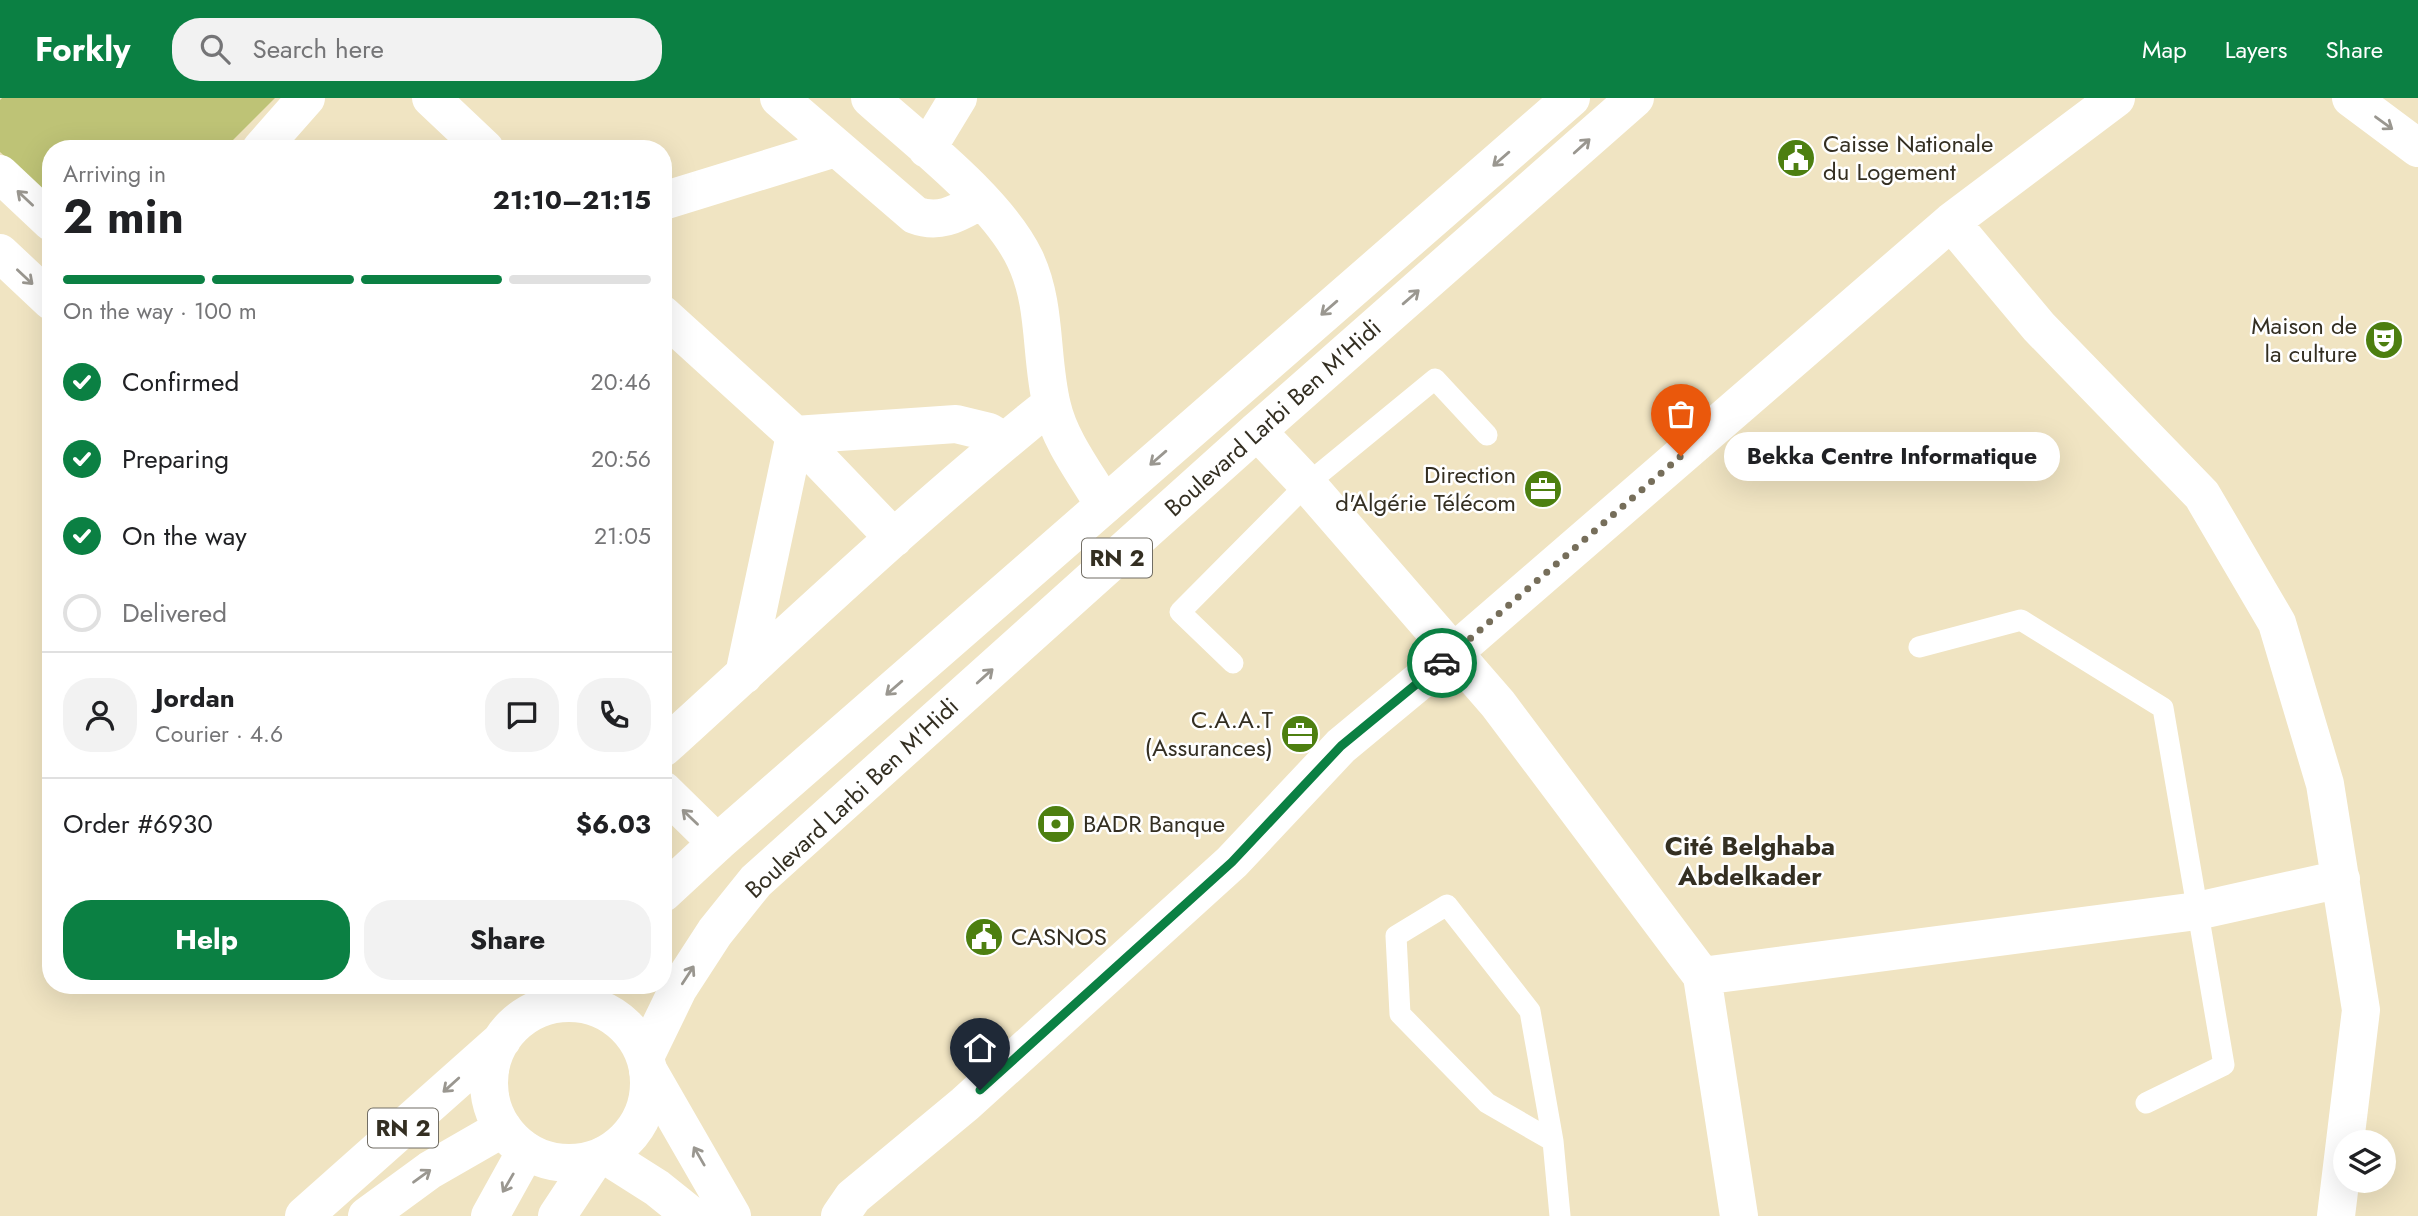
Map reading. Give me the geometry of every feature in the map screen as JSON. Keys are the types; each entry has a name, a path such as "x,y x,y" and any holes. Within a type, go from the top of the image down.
{"street":[{"path":"269,140 306,98"},
{"path":"431,98 475,140"},
{"path":"779,98 915,215 925,219 948,217 981,200"},
{"path":"870,98 981,200 1008,230 1026,259 1037,292 1051,404 1058,426 1104,505"},
{"path":"927,149 958,98"},
{"name":"Boulevard Larbi Ben M'Hidi","path":"672,876 718,843 1571,98"},
{"name":"Boulevard Larbi Ben M'Hidi","path":"647,1063 678,989 715,932 756,881 1635,98"},
{"path":"840,1216 853,1197 965,1104 1232,862 1341,746 1452,654 1951,222 2116,98"},
{"path":"2351,98 2418,148"},
{"path":"672,198 835,148"},
{"path":"0,174 42,214"},
{"path":"1951,222 2039,327 2202,495 2277,623 2325,784 2361,1010 2336,1216"},
{"path":"0,253 42,293"},
{"path":"672,323 795,435 894,538"},
{"path":"672,740 894,538 1051,404"},
{"path":"795,435 956,424 989,432 1004,442"},
{"path":"1257,432 1307,484 1498,705 1702,976 1739,1216"},
{"path":"744,674 795,435"},
{"path":"672,799 756,881"},
{"path":"1702,976 2197,911 2341,880"},
{"path":"647,1063 649,1090 645,1110 636,1128 622,1143 600,1157 571,1163 548,1160 515,1140 492,1107 489,1084 492,1060 502,1040 517,1022 549,998 562,1003 588,1005 613,1016 632,1034 732,1216"},
{"name":"RN 2","path":"304,1216 502,1040"},
{"path":"490,1216 515,1140"},
{"name":"RN 2","path":"367,1216 430,1170 515,1140"},
{"path":"557,1216 600,1157"},
{"path":"600,1157 657,1188 692,1216"}],"lane":[{"path":"1233,663 1180,612 1307,484 1435,379 1487,435"},
{"path":"1919,647 2021,620 2164,708 2224,1065 2146,1103"},
{"path":"1553,1141 1487,1103 1400,1014 1396,936 1447,905 1530,1011 1553,1141 1560,1216"}],"green space":[{"path":"275,98 233,140 42,140 42,190 0,152 0,100"}],"way so far":[{"path":"1442,663 1681,456"}],"place":[{"name":"Caisse Nationale du Logement","path":"1796,158"},
{"name":"Maison de la culture","path":"2384,340"},
{"name":"Bekka Centre Informatique","path":"1681,456"},
{"name":"Direction d'Algérie Télécom","path":"1543,489"},
{"name":"C.A.A.T (Assurances)","path":"1300,734"},
{"name":"BADR Banque","path":"1056,824"},
{"name":"CASNOS","path":"984,937"}],"district":[{"name":"Cité Belghaba Abdelkader","path":"1750,861"}],"route":[{"path":"980,1090 1232,862 1341,746 1442,663"}]}
